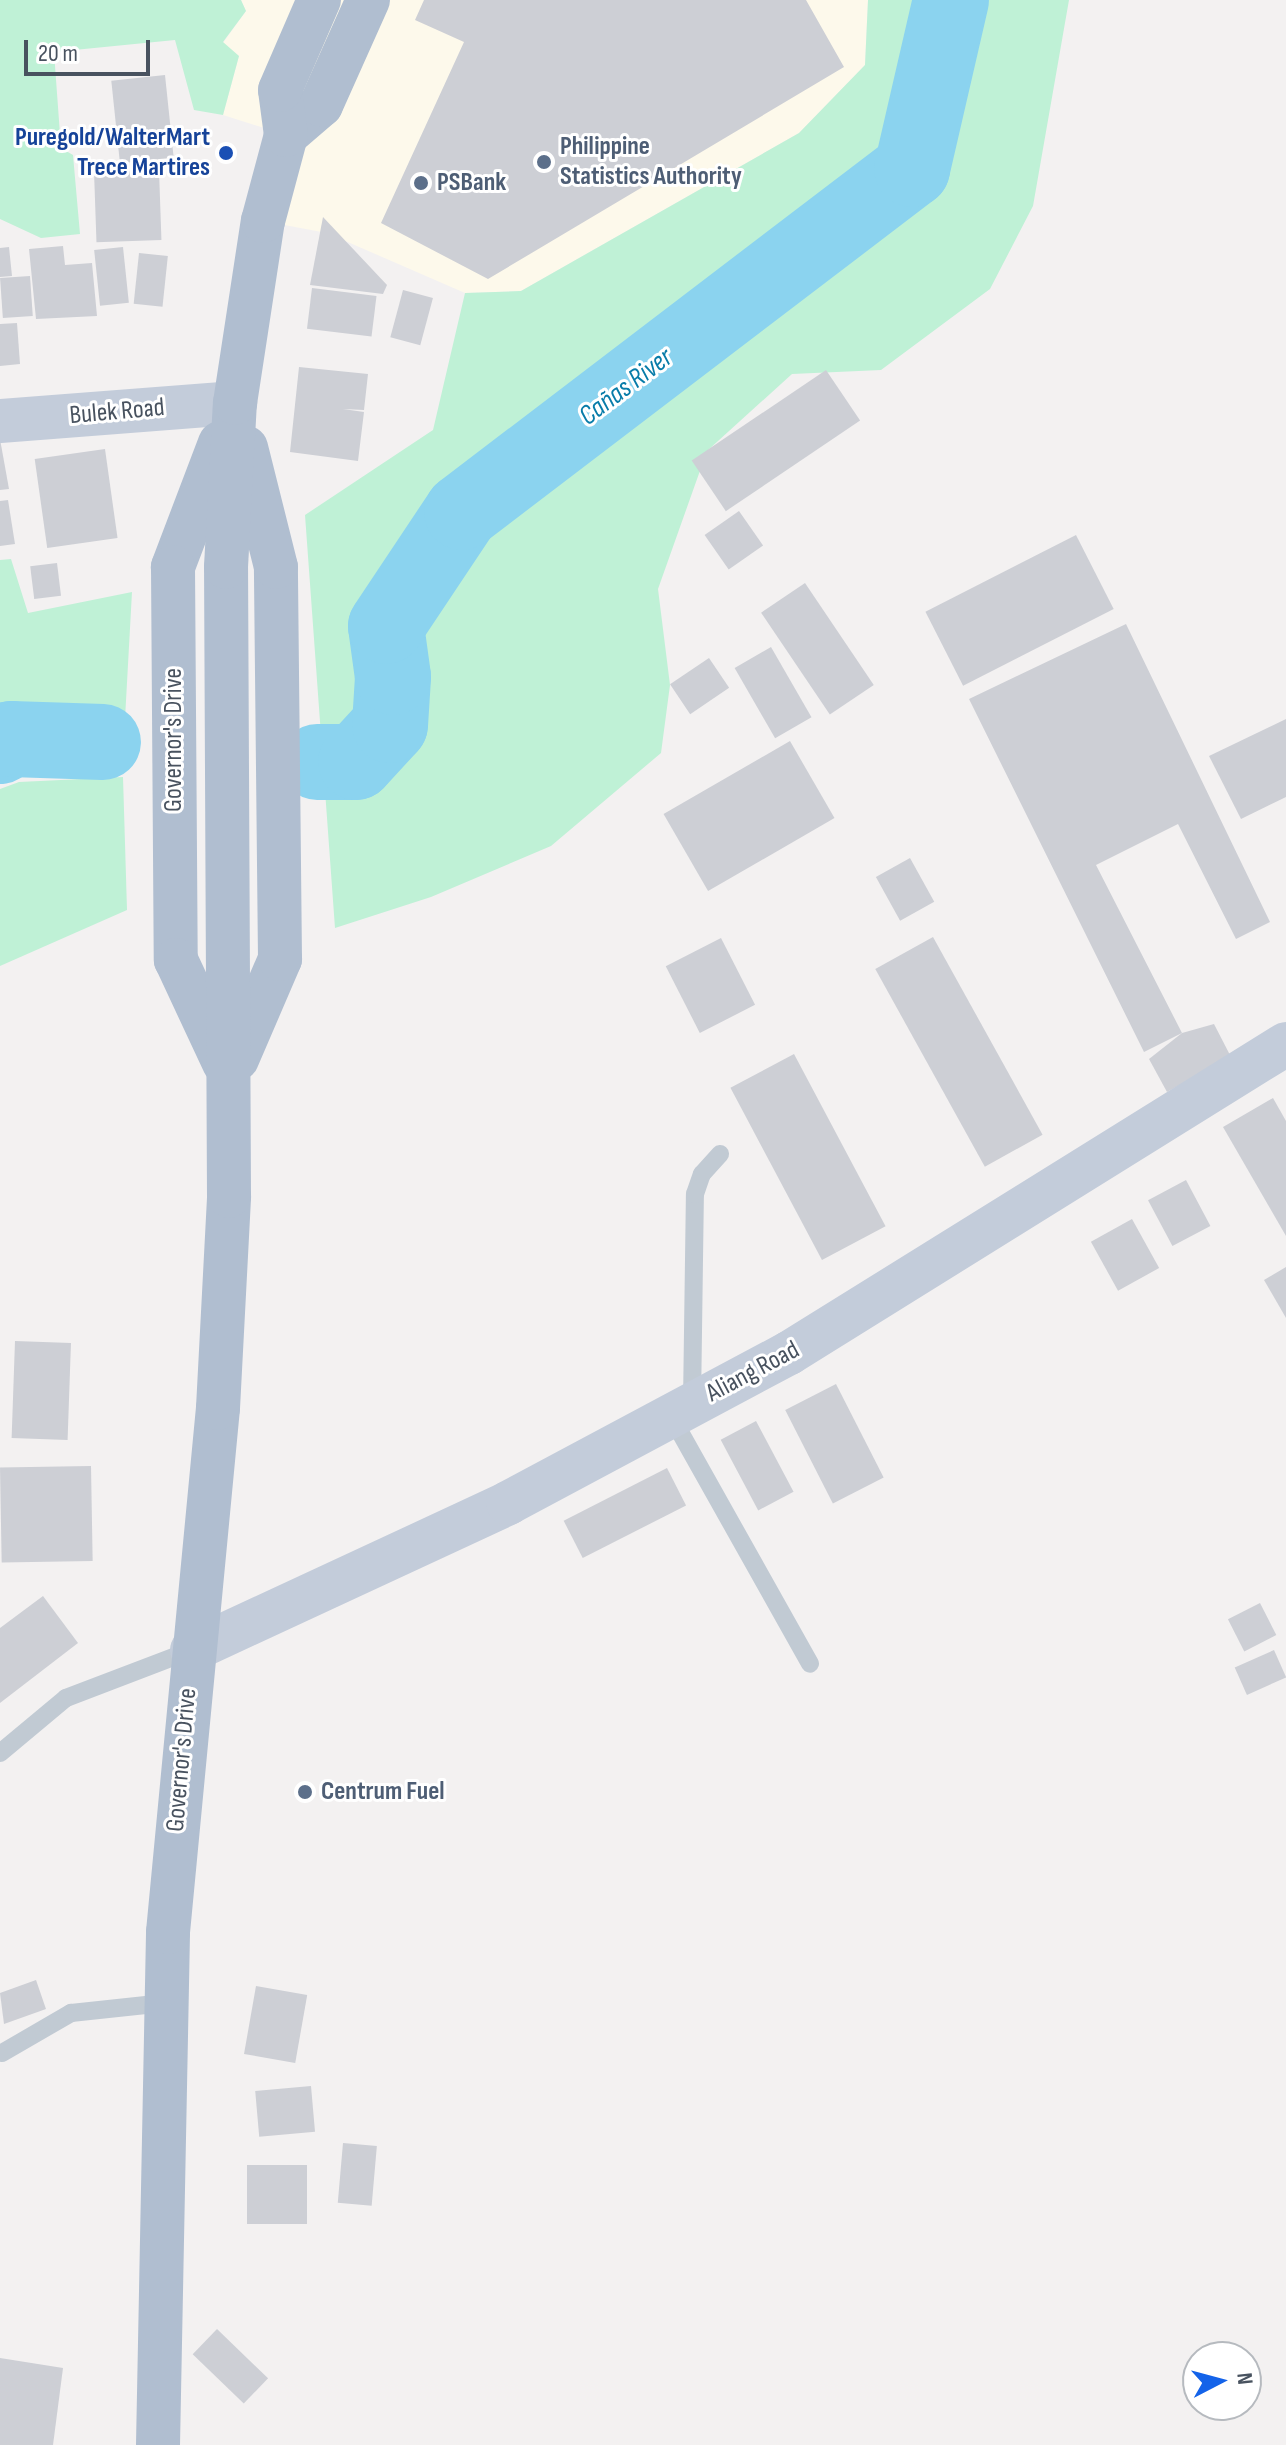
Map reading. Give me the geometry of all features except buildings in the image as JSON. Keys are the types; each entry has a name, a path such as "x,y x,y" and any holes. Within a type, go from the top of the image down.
{"main road":[{"name":"Governor's Drive","path":"158,2445 164,2003 192,1650 219,1393 230,1076 226,567 235,403 263,221 286,135 280,90 319,0"},
{"path":"286,135 321,105 368,0"},
{"name":"Governor's Drive","path":"230,1076 280,959 276,567 235,403"},
{"name":"Governor's Drive","path":"230,1076 176,960 173,567 235,403"}],"street":[{"name":"Bulek Road","path":"0,421 235,403"},
{"name":"Aliang Road","path":"192,1650 390,1561 835,1328 1286,1044"}],"lane":[{"path":"720,1154 702,1174 695,1194 681,1410 810,1664"},
{"path":"0,1753 66,1698 192,1650"},
{"path":"2,2053 71,2013 164,2003"}],"shaded area":[{"path":"241,0 868,0 865,65 799,133 521,291 465,293 327,233 263,221 286,135 223,115 239,56 223,43 246,11"}],"green space":[{"path":"0,0 241,0 246,11 223,42 239,56 223,115 194,110 175,40 54,52 61,148 73,155 80,234 41,238 0,219"},
{"path":"868,0 1069,0 1033,206 990,289 881,370 792,374 707,451 658,589 670,685 661,753 551,846 431,897 335,928 305,515 433,430 465,293 521,291 799,133 865,65"},
{"path":"11,559 28,613 132,592 125,719 0,718 0,560"},
{"path":"123,777 127,910 0,966 0,789 19,782"}],"waterway":[{"name":"Cañas River","path":"317,762 356,762 390,725 393,677 386,626 462,512 912,169 951,0"},
{"name":"Cañas River","path":"0,746 11,739 103,742"}],"place":[{"name":"Puregold/WalterMart Trece Martires","path":"226,153"},
{"name":"Philippine Statistics Authority","path":"544,162"},
{"name":"PSBank","path":"421,183"},
{"name":"Centrum Fuel","path":"305,1792"}]}
